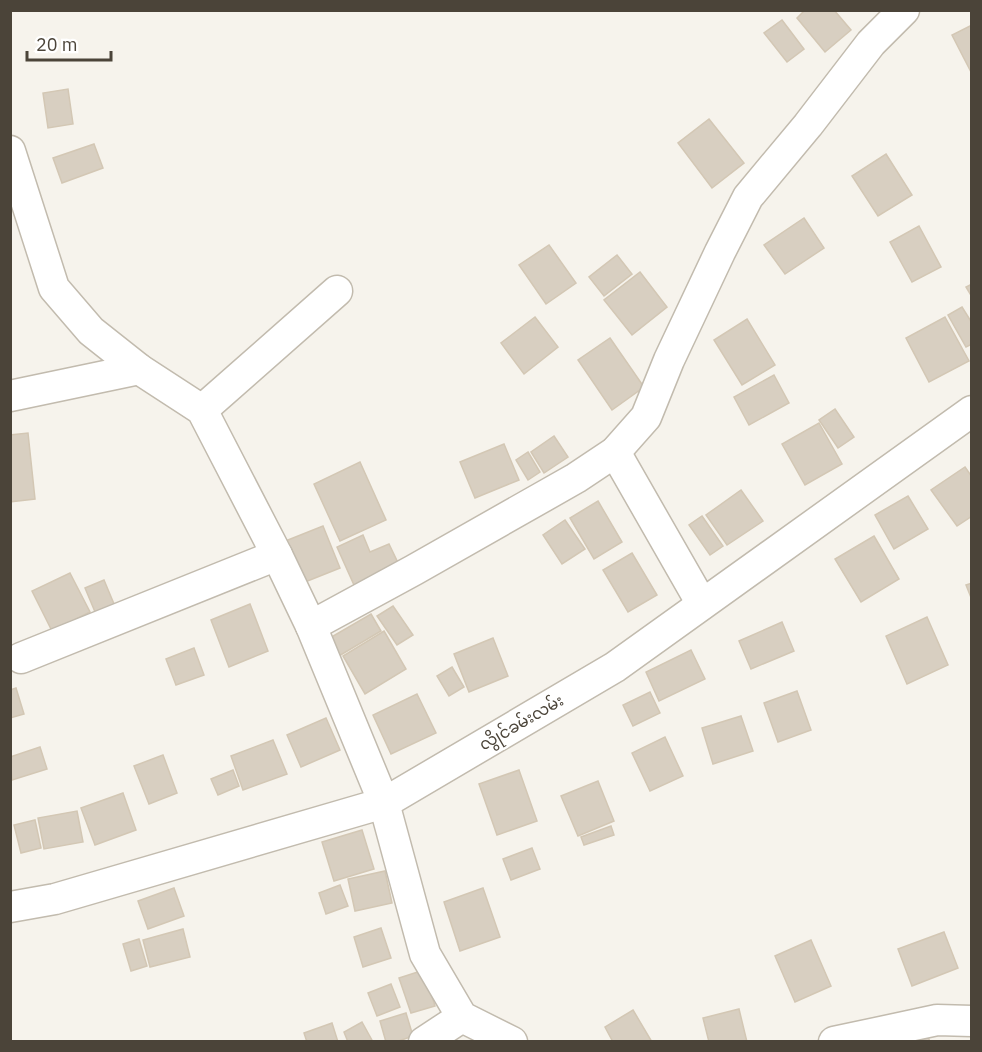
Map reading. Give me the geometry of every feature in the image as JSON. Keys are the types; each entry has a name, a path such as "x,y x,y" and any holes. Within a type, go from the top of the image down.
{"street":[{"path":"311,626 576,478 615,452 646,417 669,360 748,197 872,43 904,10"},
{"path":"10,151 54,288 91,331 139,369 202,410 311,626 384,803 425,954 462,1017 512,1041"},
{"path":"202,410 337,291"},
{"path":"10,396 139,369"},
{"name":"လွိုင်ခမ်းလမ်း","path":"10,908 55,898 384,803 615,667 972,411"},
{"path":"615,452 702,604"},
{"path":"21,658 277,555"},
{"path":"424,1041 462,1017"},
{"path":"834,1041 937,1020 972,1021"}],"building":[{"path":"805,10 834,10 851,30 825,52 797,18"},
{"path":"782,20 804,49 787,62 764,33"},
{"path":"972,25 972,74 952,35"},
{"path":"68,89 73,124 48,128 43,93"},
{"path":"709,119 744,163 712,188 678,143"},
{"path":"94,144 103,168 62,183 53,158"},
{"path":"886,154 912,195 878,216 852,176"},
{"path":"804,218 824,248 785,274 764,245"},
{"path":"919,226 941,267 912,282 890,242"},
{"path":"549,245 576,283 546,304 519,265"},
{"path":"617,255 632,274 604,296 589,277"},
{"path":"640,272 667,307 632,335 604,300"},
{"path":"972,284 972,297 966,287"},
{"path":"962,307 972,323 972,344 966,347 948,315"},
{"path":"535,317 558,347 524,374 501,343"},
{"path":"945,317 969,361 929,382 906,338"},
{"path":"747,319 775,365 742,385 714,340"},
{"path":"610,338 644,387 612,410 578,360"},
{"path":"774,375 789,403 749,425 734,397"},
{"path":"835,409 854,437 838,448 819,420"},
{"path":"819,423 842,464 805,485 782,444"},
{"path":"28,433 35,499 10,502 10,435"},
{"path":"554,436 568,457 544,473 531,452"},
{"path":"504,444 519,480 475,498 460,462"},
{"path":"528,452 540,472 528,480 516,460"},
{"path":"360,462 386,520 340,541 314,484"},
{"path":"965,467 972,477 972,516 957,526 931,490"},
{"path":"741,490 763,521 727,545 706,515"},
{"path":"908,496 928,529 894,549 875,515"},
{"path":"598,501 622,542 594,559 570,518"},
{"path":"702,516 723,546 710,555 689,525"},
{"path":"565,520 585,549 562,564 543,535"},
{"path":"323,526 340,568 300,584 283,542"},
{"path":"363,535 370,552 389,544 399,565 354,585 337,547"},
{"path":"874,536 899,579 861,602 835,559"},
{"path":"632,553 657,595 628,612 603,570"},
{"path":"70,573 90,612 52,631 32,591"},
{"path":"104,580 117,611 98,619 85,588"},
{"path":"972,583 972,600 966,585"},
{"path":"250,604 268,651 229,667 211,620"},
{"path":"393,606 413,635 397,645 377,616"},
{"path":"371,614 381,631 339,656 328,639"},
{"path":"927,617 948,665 907,684 886,636"},
{"path":"782,622 794,651 751,669 739,641"},
{"path":"384,631 406,669 365,694 343,656"},
{"path":"493,638 508,676 469,692 454,654"},
{"path":"194,648 204,675 176,685 166,659"},
{"path":"691,650 705,679 659,701 646,672"},
{"path":"452,667 464,687 449,696 437,676"},
{"path":"16,688 24,714 10,718 10,690"},
{"path":"797,691 811,730 778,742 764,703"},
{"path":"650,692 660,713 633,726 623,705"},
{"path":"417,694 436,733 391,754 373,715"},
{"path":"741,716 753,751 713,764 702,728"},
{"path":"326,718 340,750 301,767 287,735"},
{"path":"665,737 683,776 650,791 632,753"},
{"path":"273,740 287,774 243,790 231,756"},
{"path":"40,747 47,769 12,780 10,757"},
{"path":"163,755 177,793 149,804 134,766"},
{"path":"233,770 239,786 218,795 211,779"},
{"path":"519,770 537,821 497,835 479,784"},
{"path":"598,781 614,821 578,836 561,796"},
{"path":"123,793 136,830 95,845 81,808"},
{"path":"77,811 83,842 44,849 38,818"},
{"path":"35,820 41,848 21,853 14,825"},
{"path":"611,826 614,835 584,845 581,837"},
{"path":"362,830 374,869 334,881 322,842"},
{"path":"532,848 540,869 511,880 503,859"},
{"path":"385,871 392,903 355,911 348,879"},
{"path":"340,885 348,906 326,914 319,893"},
{"path":"174,888 184,916 148,929 138,901"},
{"path":"483,888 500,937 460,951 444,902"},
{"path":"381,928 391,958 363,967 354,937"},
{"path":"183,929 190,957 150,967 143,940"},
{"path":"944,932 958,968 912,986 898,949"},
{"path":"139,939 147,966 131,971 123,944"},
{"path":"811,940 831,986 795,1002 775,956"},
{"path":"424,970 435,1006 411,1013 399,978"},
{"path":"391,984 400,1007 377,1016 368,993"},
{"path":"739,1009 747,1042 709,1042 703,1018"},
{"path":"633,1010 652,1042 613,1042 605,1027"},
{"path":"406,1013 413,1036 396,1042 386,1042 380,1021"},
{"path":"362,1022 373,1042 348,1042 344,1032"},
{"path":"332,1023 338,1042 307,1042 304,1033"},
{"path":"927,1034 930,1042 911,1042"}]}
